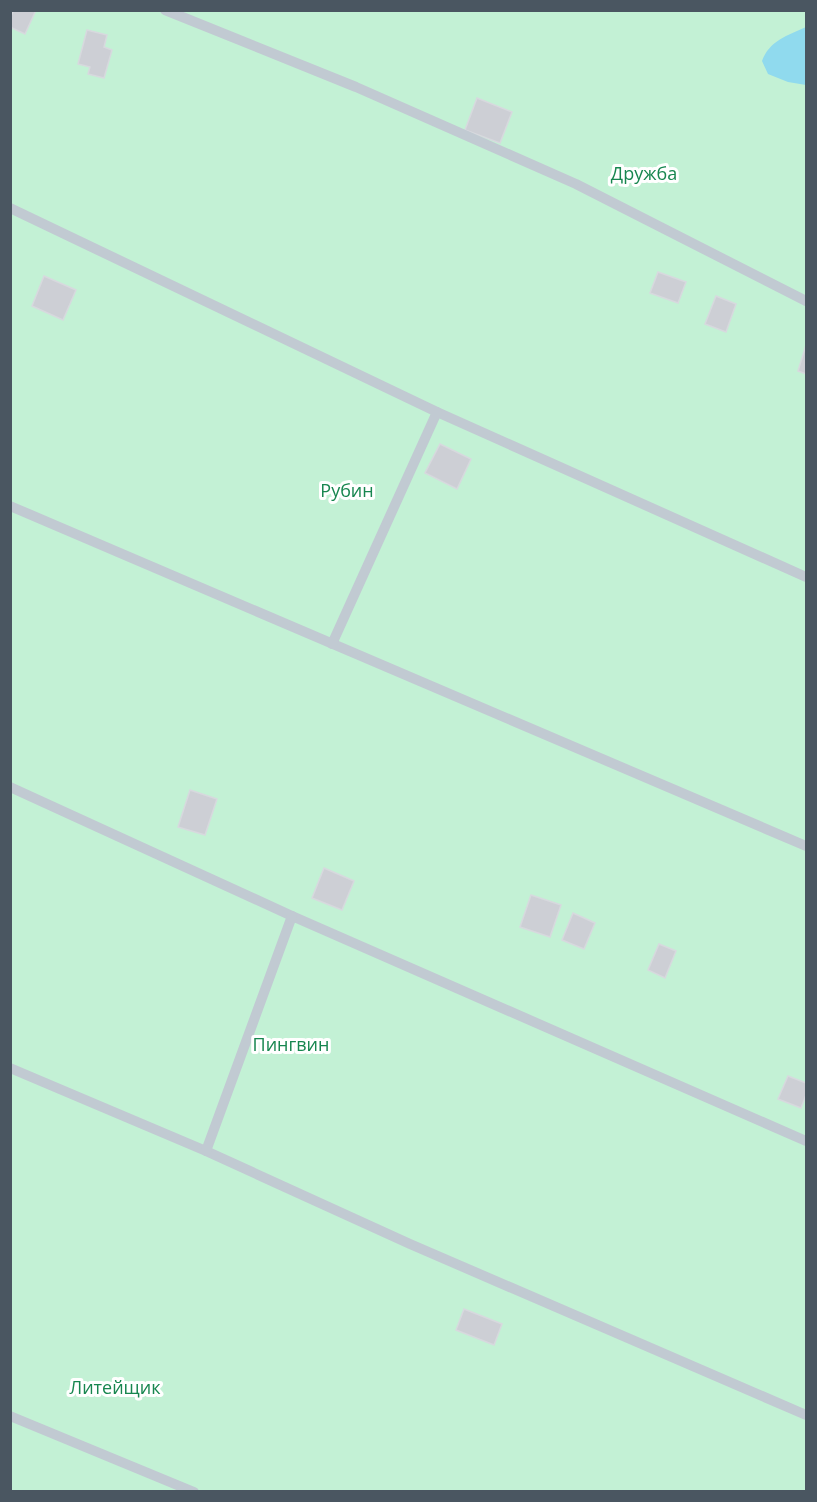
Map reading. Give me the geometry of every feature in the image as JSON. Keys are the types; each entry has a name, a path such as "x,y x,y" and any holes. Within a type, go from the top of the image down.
{"lane":[{"path":"165,10 356,87 576,184 807,301"},
{"path":"10,208 437,412 807,577"},
{"path":"332,644 437,412"},
{"path":"10,506 807,846"},
{"path":"10,788 292,916 807,1141"},
{"path":"206,1151 292,916"},
{"path":"10,1068 206,1151 410,1244 807,1415"},
{"path":"10,1416 194,1491"}],"green space":[{"path":"10,11 806,11 806,1491 11,1491"}],"water":[{"path":"806,27 806,85 788,82 768,74 762,61 769,48"}],"building":[{"path":"14,10 36,10 25,34 10,27 10,18"},
{"path":"87,30 107,35 104,47 112,50 104,78 88,74 90,67 78,64"},
{"path":"477,98 512,112 500,143 465,130"},
{"path":"658,272 686,282 678,303 650,293"},
{"path":"44,276 76,290 63,320 32,306"},
{"path":"716,296 736,304 726,332 705,324"},
{"path":"806,345 806,374 798,371"},
{"path":"440,444 471,459 457,489 425,473"},
{"path":"190,790 217,799 205,835 178,827"},
{"path":"324,868 354,881 342,910 312,898"},
{"path":"531,895 561,905 550,937 520,927"},
{"path":"573,913 595,923 584,949 562,940"},
{"path":"659,944 676,951 665,978 648,970"},
{"path":"788,1076 806,1083 806,1095 801,1108 778,1099"},
{"path":"464,1309 502,1324 494,1345 456,1330"}],"park label":[{"name":"Дружба","path":"644,173"},
{"name":"Рубин","path":"347,490"},
{"name":"Пингвин","path":"291,1044"},
{"name":"Литейщик","path":"115,1387"}]}
